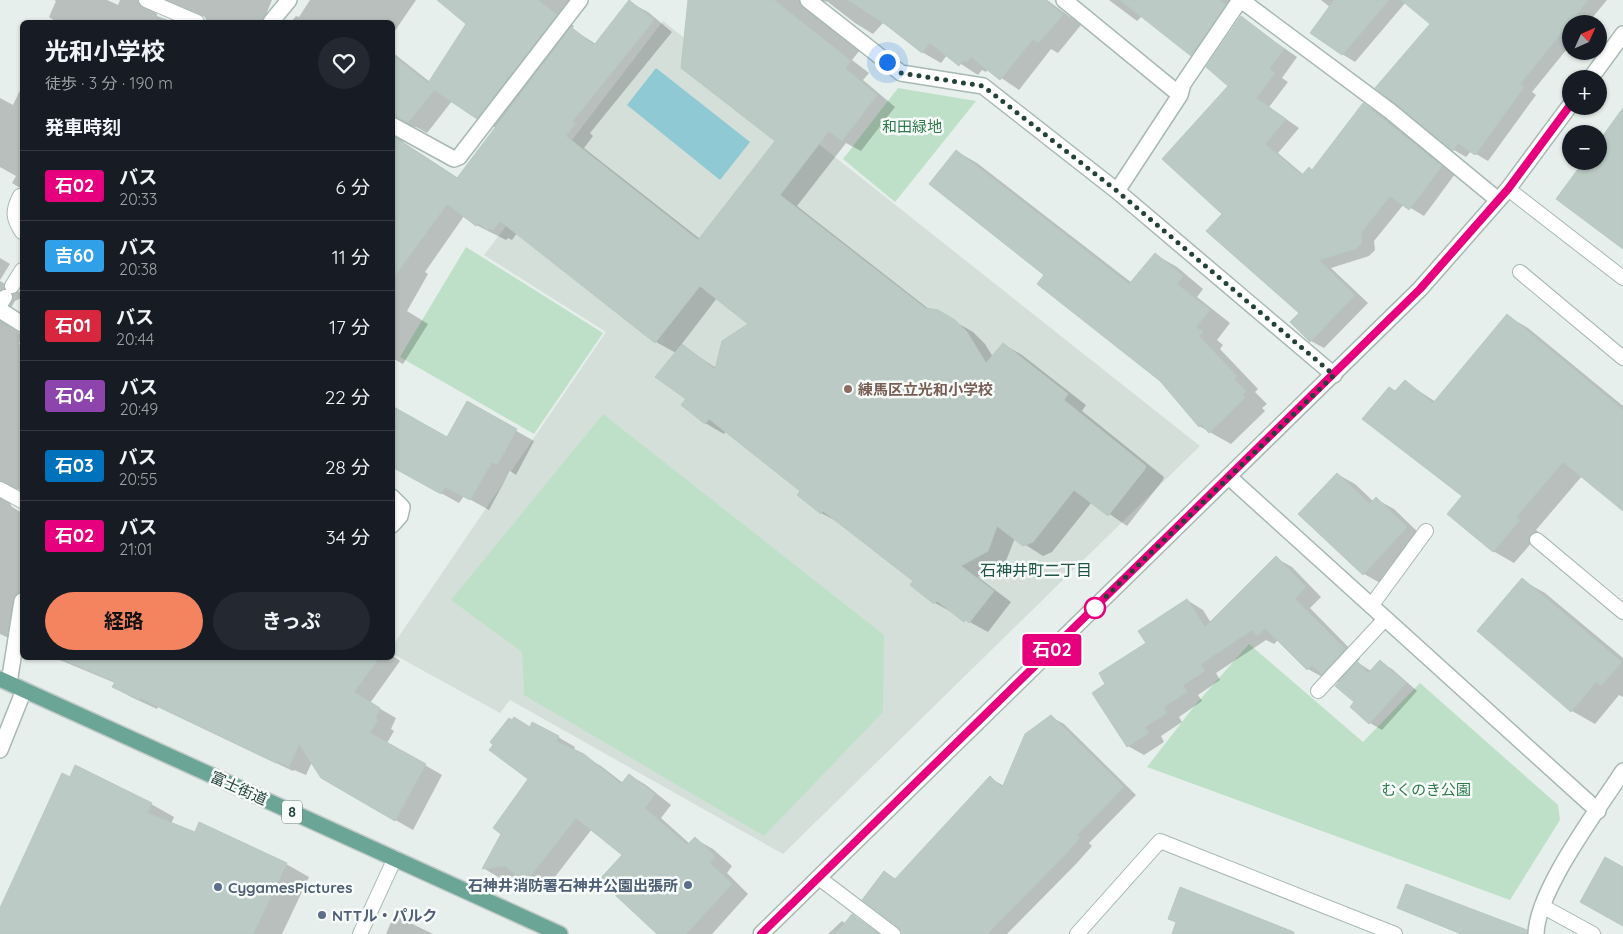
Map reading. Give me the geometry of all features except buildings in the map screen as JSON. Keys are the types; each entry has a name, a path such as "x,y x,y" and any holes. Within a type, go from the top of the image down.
{"main road":[{"name":"富士街道","path":"4,681 560,934"}],"street":[{"path":"273,20 289,0"},
{"path":"395,127 454,159 459,157 580,0"},
{"path":"1064,0 1180,95"},
{"path":"1117,191 1180,95 1183,84 1240,0 1503,195"},
{"path":"815,2 901,73 983,86 1117,191 1334,375"},
{"path":"1597,70 1623,34"},
{"path":"761,934 1420,289 1503,195 1563,115"},
{"path":"4,300 20,321"},
{"path":"1229,477 1598,811"},
{"path":"395,500 402,507 400,516 395,522"},
{"path":"4,681 20,611"},
{"path":"0,750 24,690"},
{"path":"1536,934 1542,906 1552,882 1623,771"}],"lane":[{"path":"146,0 192,20"},
{"path":"1503,195 1623,278"},
{"path":"20,196 15,205 14,217 20,228"},
{"path":"1520,272 1623,358"},
{"path":"4,300 20,273"},
{"path":"0,489 20,500"},
{"path":"1371,606 1426,531"},
{"path":"1537,540 1623,612"},
{"path":"1318,690 1385,619"},
{"path":"1077,934 1160,841 1395,934"},
{"path":"360,934 395,858"},
{"path":"819,878 893,934"},
{"path":"1542,906 1593,934"}],"shaded area":[{"name":"練馬区立光和小学校","path":"663,21 1200,446 783,854 510,700 500,713 395,655 395,642 606,332 484,255"}],"green space":[{"name":"和田緑地","path":"898,88 976,101 895,202 843,159"},
{"path":"466,247 603,333 534,434 400,357"},
{"path":"603,414 884,635 883,712 764,836 524,695 522,652 451,600"},
{"name":"むくのき公園","path":"1249,644 1363,742 1420,683 1558,805 1560,820 1510,900 1147,767 1196,704"}],"water":[{"path":"656,68 750,142 720,180 627,105"}],"bus line":[{"name":"石02","path":"761,934 1420,289 1508,189 1563,115"}],"place":[{"name":"練馬区立光和小学校","path":"848,389"},
{"name":"石神井消防署石神井公園出張所","path":"688,885"},
{"name":"CygamesPictures","path":"218,887"},
{"name":"NTTル・パルク","path":"322,915"}],"district":[{"name":"石神井町二丁目","path":"1036,570"}],"route":[{"path":"887,62 901,73 983,86 1117,191 1334,375 1090,612 1095,608"}]}
